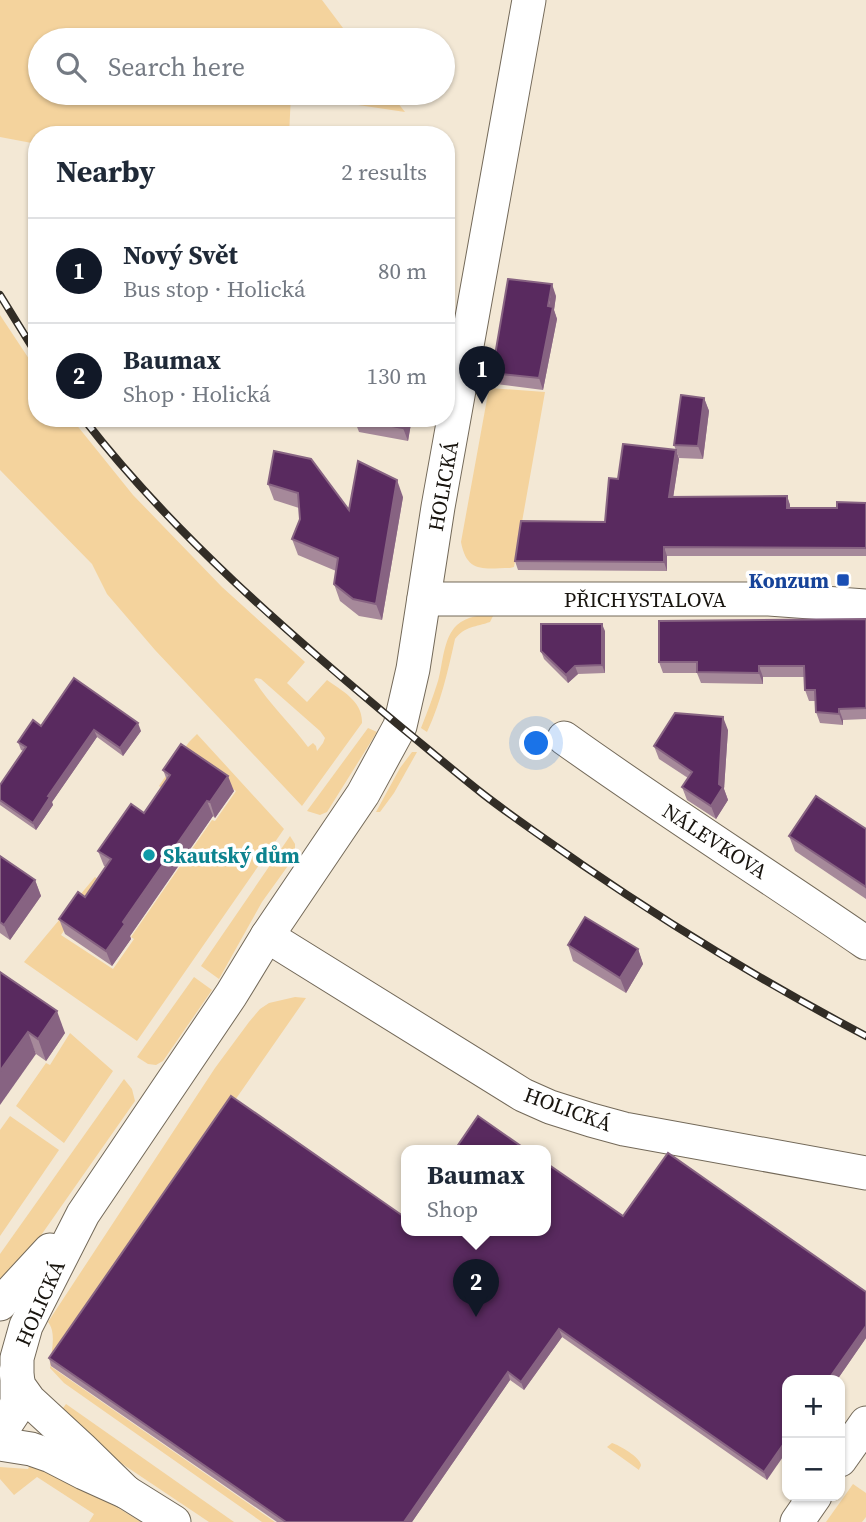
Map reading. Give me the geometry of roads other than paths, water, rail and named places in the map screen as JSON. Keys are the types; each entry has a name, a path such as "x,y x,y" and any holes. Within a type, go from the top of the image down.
{"street":[{"name":"HOLICKÁ","path":"455,412 529,0"},
{"name":"HOLICKÁ","path":"0,1433 14,1412 17,1401 16,1358 19,1346 31,1315 75,1229 363,794 400,726 413,669 452,427"},
{"name":"PŘICHYSTALOVA","path":"424,600 769,599 866,606"},
{"name":"NÁLEVKOVA","path":"564,738 866,943"},
{"name":"HOLICKÁ","path":"267,936 493,1077 550,1107 640,1132 866,1173"},
{"name":"HOLICKÁ","path":"0,1304 96,1194"},
{"name":"HOLICKÁ","path":"0,1343 18,1378"},
{"path":"18,1378 19,1386 29,1400 126,1492"},
{"path":"845,1453 866,1423"},
{"path":"0,1444 44,1453 126,1492 174,1522"},
{"path":"797,1522 812,1501"}],"railway":[{"path":"0,295 28,340"},
{"path":"90,427 155,502 234,581 317,656 483,794 650,910 757,975 866,1036"}],"place":[{"name":"Nový Svět","path":"482,404"},
{"name":"Konzum","path":"843,580"},
{"name":"Skautský dům","path":"149,855"},
{"name":"Baumax","path":"476,1317"}]}
